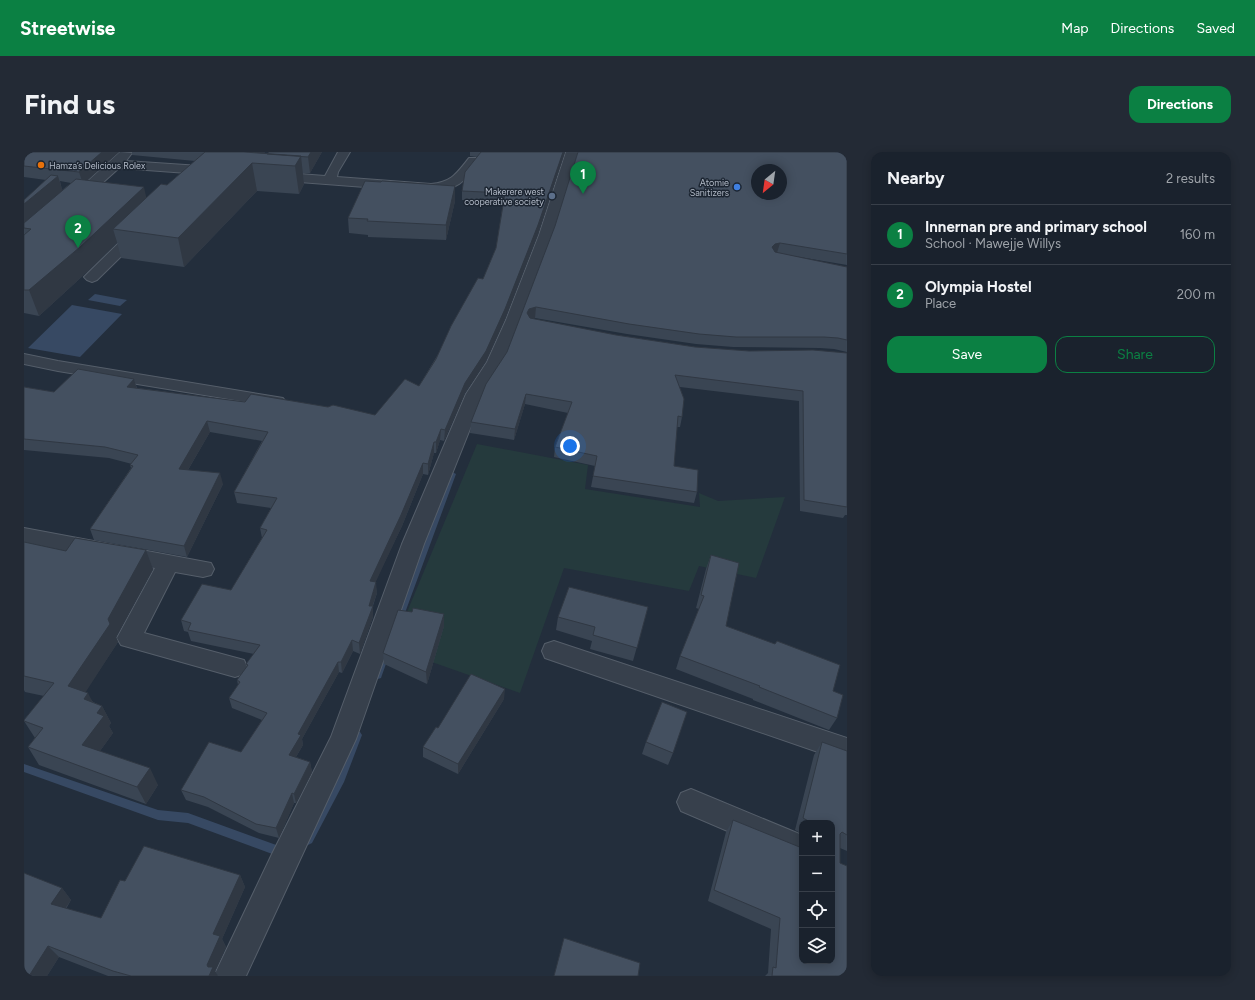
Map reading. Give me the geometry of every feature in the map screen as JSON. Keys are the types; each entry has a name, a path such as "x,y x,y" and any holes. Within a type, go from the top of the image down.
{"street":[{"path":"64,209 116,164 127,152"},
{"path":"330,180 332,172 344,152"},
{"path":"230,976 282,864 343,739 413,544 475,394 496,362 514,320 546,235 572,152"},
{"path":"259,174 444,188 454,184 473,161"},
{"path":"116,164 230,172"},
{"path":"185,182 194,169"},
{"path":"92,277 148,221"},
{"path":"24,358 58,366 290,404"},
{"path":"24,536 203,569"},
{"path":"169,563 129,638 235,667"},
{"path":"554,651 847,750"},
{"path":"691,802 799,848"}],"green space":[{"path":"477,444 588,465 585,489 700,507 699,493 718,501 785,497 756,578 699,566 689,591 564,568 520,693 392,648"}],"water":[{"path":"95,294 127,300 120,306 88,300"},
{"path":"72,305 122,314 80,357 28,348"}],"building":[{"path":"24,152 102,152 79,172 24,166"},
{"path":"205,152 244,152 301,156 295,166 252,163 178,238 113,229 161,184 167,185"},
{"path":"269,152 311,152 308,157 267,154"},
{"path":"481,152 563,152 538,225 505,309 486,351 465,383 445,430 441,429 436,442 434,442 428,464 423,463 401,515 370,581 376,582 369,606 373,606 359,643 352,640 341,662 338,662 298,734 301,735 289,755 310,762 294,794 292,793 276,828 256,824 204,797 181,790 209,742 241,752 267,713 229,698 240,682 237,680 248,665 246,664 260,645 188,630 191,623 181,620 202,584 231,590 267,530 260,528 277,498 234,492 268,432 207,421 179,469 220,473 184,546 90,529 133,466 130,465 138,455 105,447 24,439 24,387 54,392 78,369 134,379 127,387 245,402 251,394 328,407 333,405 375,415 405,379 419,386 436,359 451,326 478,278 483,279 496,248 505,193 462,191 465,172"},
{"path":"578,152 847,152 847,254 780,243 775,244 772,247 775,252 847,267 847,340 824,337 736,337 699,334 629,324 536,307 529,309 527,313 530,318 616,335 695,347 749,351 813,350 847,353 847,507 804,500 803,391 675,375 684,399 682,417 678,416 674,466 698,470 697,492 593,476 597,456 555,447 572,402 526,394 515,429 471,422 486,384 507,352 555,226"},
{"path":"51,175 58,176 24,204 24,200"},
{"path":"76,179 144,187 80,247 29,290 24,290 24,235 31,229 24,228 24,223"},
{"path":"365,181 455,186 446,225 367,221 368,219 348,218"},
{"path":"75,538 146,550 108,619 110,624 68,686 88,693 84,699 102,706 97,713 104,716 82,745 150,768 137,787 28,747 43,728 24,720 54,683 24,676 24,542 66,551"},
{"path":"711,555 739,563 726,626 775,644 777,641 840,665 833,691 843,695 837,718 759,687 760,686 680,656 704,596 701,595"},
{"path":"569,587 648,607 637,648 593,635 595,627 558,617"},
{"path":"413,608 444,614 426,672 383,653 398,610 412,612"},
{"path":"471,674 505,689 458,764 423,747 436,727 438,728"},
{"path":"662,702 687,712 673,753 646,742"},
{"path":"822,742 847,751 847,835 842,832 840,834 840,863 847,866 847,976 772,976 773,967 776,968 780,918 714,890 733,820 799,847 799,964 835,964 835,820 807,820 803,818"},
{"path":"144,846 240,875 213,934 220,936 207,965 208,967 213,967 209,976 131,976 113,971 48,946 29,976 24,976 24,873 62,888 51,904 101,918 120,880 125,881"},
{"path":"564,938 640,963 638,976 554,976"}],"waterway":[{"path":"398,621 452,474"},
{"path":"378,675 387,650"},
{"path":"308,840 341,779 357,735"},
{"path":"24,768 158,815 188,818 275,850"}],"place":[{"name":"Hamza’s Delicious Rolex","path":"41,165"},
{"name":"Atomie Sanitizers","path":"737,187"},
{"name":"Innernan pre and primary school","path":"583,194"},
{"name":"Makerere west cooperative society","path":"552,196"},
{"name":"Olympia Hostel","path":"78,248"}]}
